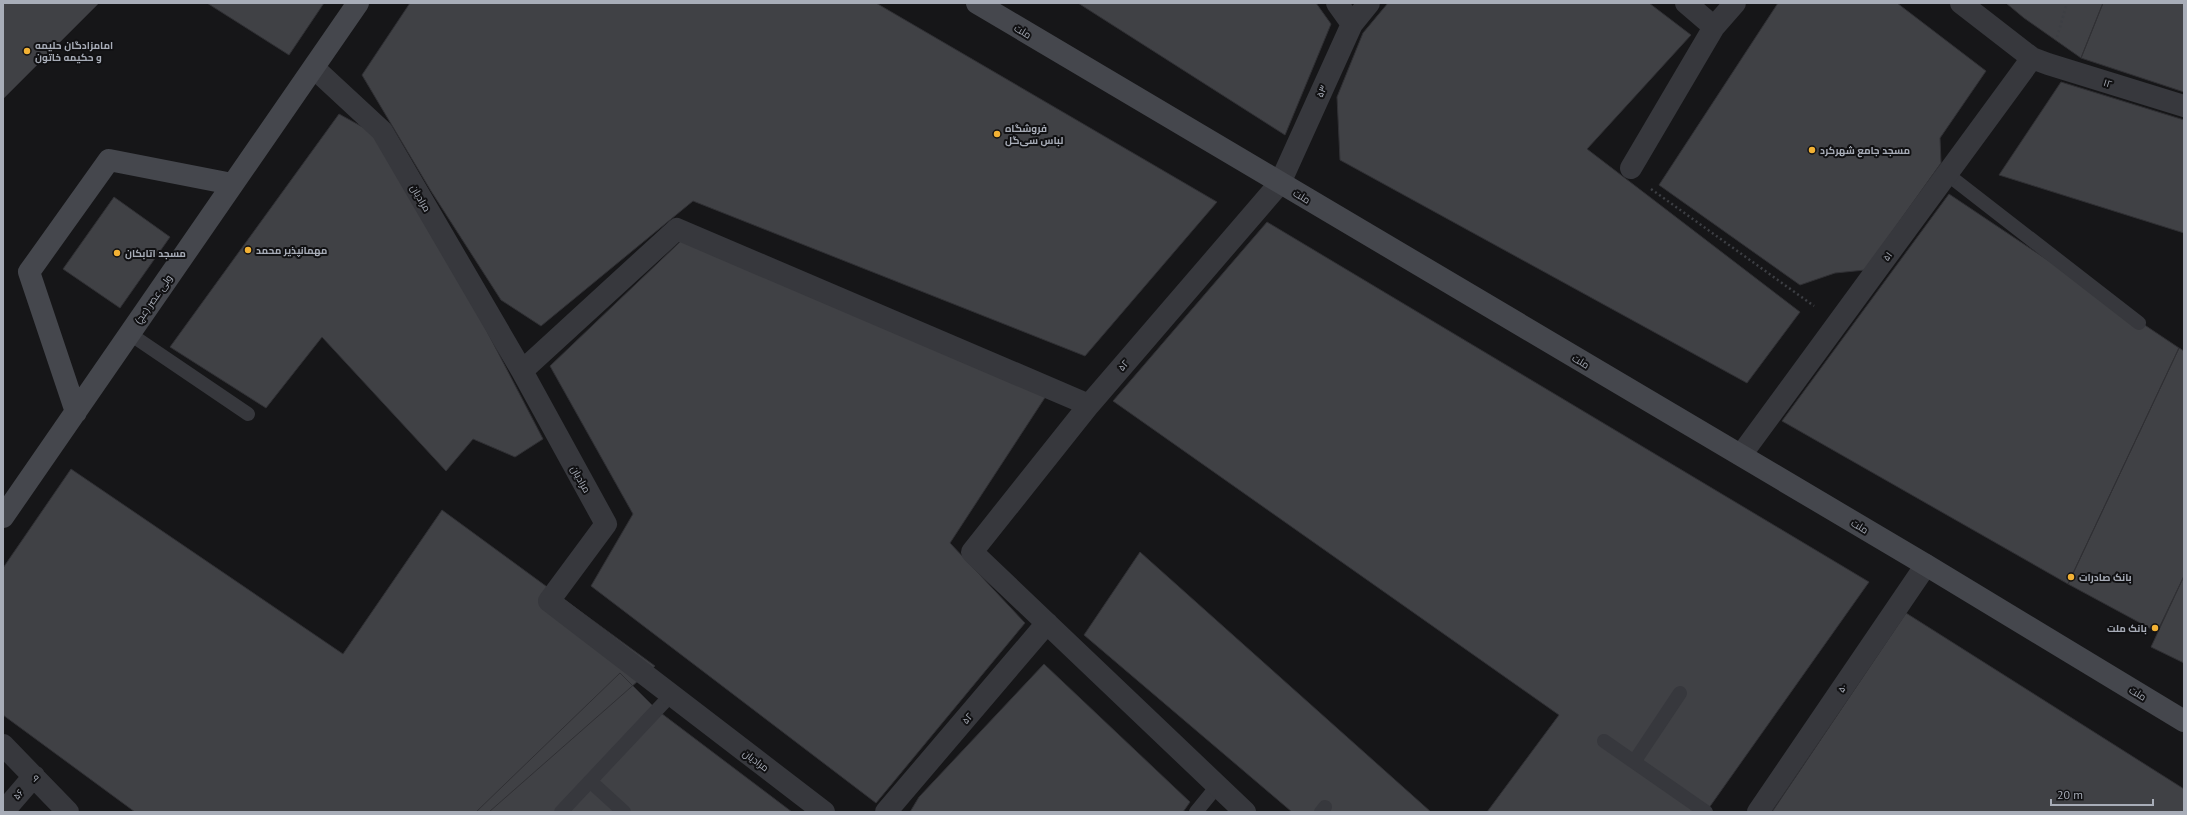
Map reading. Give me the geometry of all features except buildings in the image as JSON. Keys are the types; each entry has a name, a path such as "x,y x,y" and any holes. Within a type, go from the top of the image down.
{"main road":[{"name":"ولی عصر (عج)","path":"3,517 358,3"},
{"name":"ملت","path":"977,3 1926,565 2184,721"},
{"path":"76,412 29,272 109,160 232,184"}],"street":[{"path":"1337,3 1352,24"},
{"name":"۵۳","path":"1280,183 1352,24 1369,3"},
{"path":"1686,3 1714,27"},
{"path":"1630,168 1714,27 1735,3"},
{"path":"1961,3 2040,61"},
{"name":"۱۲","path":"2040,61 2184,106"},
{"name":"۵۱","path":"1741,455 1947,174 2040,61"},
{"name":"مرادیان","path":"314,68 382,132 522,371 606,524 549,601 824,812"},
{"name":"۵۲","path":"886,812 1047,623 972,552 1089,405 1280,183"},
{"path":"522,371 678,229 1089,405"},
{"name":"۵۰","path":"1758,812 1926,565"},
{"path":"1047,623 1245,812"},
{"name":"۹","path":"3,745 68,812"},
{"name":"۵۶","path":"3,812 34,776"}],"lane":[{"path":"1947,174 2139,324"},
{"path":"130,334 248,414"},
{"path":"1634,762 1680,693"},
{"path":"561,812 671,695"},
{"path":"1604,741 1706,812"},
{"path":"590,781 624,812"},
{"path":"1196,812 1218,785"}],"path":[{"path":"2040,61 2067,3"},
{"path":"1630,168 1632,175 1635,178 1838,323"}],"place":[{"name":"امامزادگان حلیمه و حکیمه خاتون","path":"27,51"},
{"name":"فروشگاه لباس سی‌گل","path":"997,134"},
{"name":"مسجد جامع شهرکرد","path":"1812,150"},
{"name":"مهمانپذیر محمد","path":"248,250"},
{"name":"مسجد اتابکان","path":"117,253"},
{"name":"بانک صادرات","path":"2071,577"},
{"name":"بانک ملت","path":"2155,628"}]}
